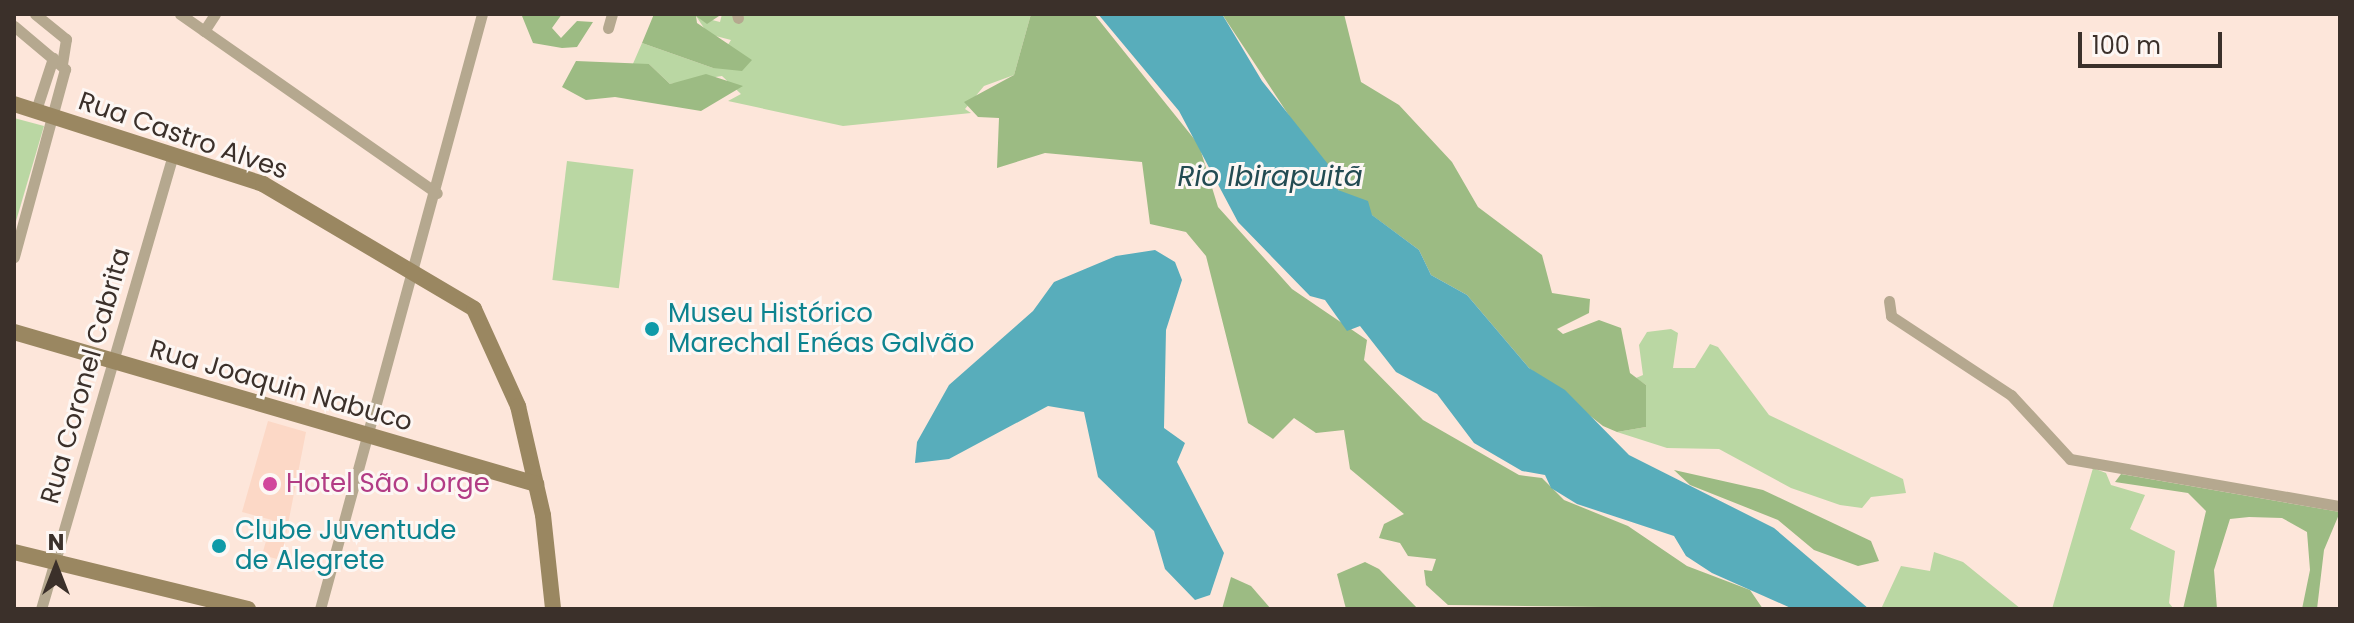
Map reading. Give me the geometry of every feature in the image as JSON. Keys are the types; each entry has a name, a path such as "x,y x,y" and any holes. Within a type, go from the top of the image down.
{"street":[{"path":"35,14 66,39 36,110"},
{"path":"180,14 437,193"},
{"path":"204,31 215,14"},
{"path":"320,609 437,193 482,14"},
{"path":"608,28 612,14"},
{"path":"14,26 57,61"},
{"path":"14,257 54,116 57,61"},
{"name":"Rua Castro Alves","path":"14,104 263,184 461,298 482,324 518,406 536,484 553,609"},
{"name":"Rua Coronel Cabrita","path":"41,609 173,155"},
{"path":"1889,301 1891,316 2011,395 2070,459 2340,506"},
{"name":"Rua Joaquin Nabuco","path":"14,332 536,484"},
{"path":"14,552 248,609"}],"shaded area":[{"path":"268,421 306,432 281,560 262,555 272,520 242,512"}],"green space":[{"path":"562,14 552,28 561,38 577,21 593,22 577,47 562,48 533,43 522,16"},
{"path":"654,14 722,14 707,24 696,16 697,23 752,60 742,71 713,68 642,43"},
{"path":"722,14 1031,14 1014,75 984,86 965,109 971,113 843,126 728,101 741,94 722,76 670,84 649,64 632,66 642,43 713,68 731,40 708,34 696,16 720,22"},
{"path":"1031,14 1094,14 1199,145 1218,207 1292,289 1367,340 1364,360 1423,420 1519,475 1542,478 1564,500 1628,526 1687,566 1750,590 1763,609 1448,605 1426,585 1424,570 1432,571 1436,559 1408,556 1400,543 1379,538 1384,524 1404,514 1350,469 1344,430 1316,433 1294,418 1273,439 1248,423 1206,256 1186,232 1150,224 1142,162 1045,153 997,168 999,118 978,117 964,102 1014,75"},
{"path":"1222,14 1344,14 1361,82 1399,105 1452,162 1478,207 1542,255 1552,293 1590,299 1589,313 1557,329 1563,334 1599,320 1621,328 1630,373 1646,385 1646,427 1617,432 1603,426 1529,368 1467,295 1431,275 1419,250 1338,190"},
{"path":"576,61 649,64 670,84 706,74 743,86 701,111 615,97 586,100 562,87"},
{"path":"14,118 44,126 14,228"},
{"path":"567,161 634,169 619,288 552,280"},
{"path":"1671,329 1678,333 1673,368 1695,368 1710,344 1718,347 1769,415 1903,479 1906,493 1871,497 1862,508 1840,505 1791,488 1719,449 1667,448 1617,432 1646,427 1646,385 1636,378 1643,375 1639,345 1647,332"},
{"path":"2093,468 2106,473 2111,485 2145,495 2130,529 2175,551 2169,603 2174,609 2052,609"},
{"path":"1674,470 1763,490 1871,541 1879,561 1858,566 1814,550 1778,520 1690,485"},
{"path":"2121,474 2340,512 2324,550 2317,609 2302,609 2310,570 2307,532 2282,518 2249,517 2230,519 2214,570 2217,609 2183,609 2206,511 2188,493 2115,482"},
{"path":"1934,552 1963,562 2021,609 1881,609 1901,566 1930,571"},
{"path":"1365,562 1379,569 1418,609 1346,609 1337,574"},
{"path":"1231,577 1251,586 1271,609 1222,609"}],"water":[{"name":"Rio Ibirapuitã","path":"1098,14 1222,14 1262,81 1335,173 1338,190 1368,201 1372,215 1419,250 1431,275 1467,295 1529,368 1565,390 1629,455 1774,528 1869,609 1793,609 1712,573 1686,556 1674,536 1577,504 1551,488 1545,475 1522,471 1474,443 1437,394 1396,372 1360,326 1347,331 1325,300 1310,296 1238,222 1179,111"},
{"path":"1155,250 1175,262 1182,280 1166,330 1164,428 1185,443 1177,462 1224,553 1210,595 1195,600 1165,569 1154,531 1098,477 1084,412 1048,406 949,459 915,463 917,442 949,385 1033,311 1054,282 1116,256"}],"place":[{"name":"Museu Histórico Marechal Enéas Galvão","path":"652,329"},
{"name":"Hotel São Jorge","path":"270,484"},
{"name":"Clube Juventude de Alegrete","path":"219,546"}]}
